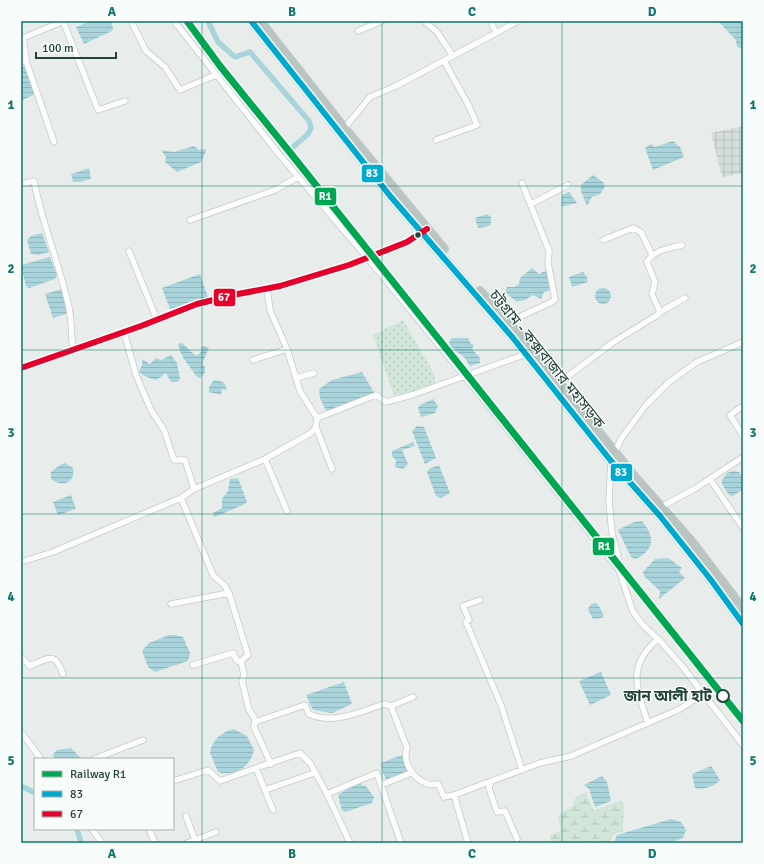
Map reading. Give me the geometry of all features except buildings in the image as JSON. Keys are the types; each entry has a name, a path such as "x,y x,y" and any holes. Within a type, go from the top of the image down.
{"highway":[{"name":"চট্টগ্রাম - কক্সবাজার মহাসড়ক","path":"251,21 526,354 556,385 692,542 743,609"},
{"name":"চট্টগ্রাম - কক্সবাজার মহাসড়ক","path":"260,21 342,131"},
{"name":"চট্টগ্রাম - কক্সবাজার মহাসড়ক","path":"425,231 508,322 611,461 682,543 743,624"}],"street":[{"path":"54,142 23,61 23,38 63,21 98,110 125,101"},
{"path":"131,21 146,51 165,68 180,90 216,75"},
{"path":"174,21 298,176 368,258 464,376 619,570"},
{"path":"358,30 382,21"},
{"path":"424,21 437,32 453,56"},
{"path":"490,21 496,33"},
{"path":"342,131 370,97 396,86 518,21"},
{"path":"436,140 477,125 469,106 444,60"},
{"path":"190,220 275,190 298,176"},
{"path":"21,184 34,181 69,309 73,350"},
{"path":"508,322 555,299 548,263 549,250 522,183"},
{"path":"531,204 568,185"},
{"path":"603,240 633,228 641,232 652,255"},
{"path":"21,368 157,320 197,304 267,289 368,258 407,242 425,231"},
{"path":"660,312 652,294 655,282 647,262 652,255 682,245"},
{"path":"129,251 157,320"},
{"path":"267,289 270,310 287,349 302,396 317,418 316,427 332,469"},
{"path":"556,385 614,341 646,324 660,312 685,298"},
{"path":"124,332 136,375 147,400 164,430 174,460 185,460 194,489"},
{"path":"743,342 697,362 669,382 634,420 621,439 611,461 609,501 619,570 633,612 642,624 658,639 704,694 743,745"},
{"path":"253,360 287,349"},
{"path":"317,418 376,395 386,402 412,395 526,354"},
{"path":"296,378 314,373"},
{"path":"743,406 730,415 743,436"},
{"path":"21,562 53,552 182,498 194,489 265,459 311,433 316,427"},
{"path":"661,507 710,479 743,456"},
{"path":"265,459 287,511"},
{"path":"710,479 743,528"},
{"path":"182,498 213,575 225,586 229,594 248,655 241,661"},
{"path":"171,604 229,594"},
{"path":"480,600 463,606 469,620 466,622 501,705 522,770"},
{"path":"648,723 640,700 636,682 637,671 643,652 658,639"},
{"path":"193,665 233,652 237,661 241,661"},
{"path":"21,657 30,666 50,658 55,658 59,663 63,674"},
{"path":"241,661 244,675 242,680 250,710 255,722 254,727 271,764"},
{"path":"392,706 407,748 405,753 411,773 428,785 438,784 444,796 454,795 555,758 571,756 680,709 715,686"},
{"path":"255,722 305,705 309,714 316,717 334,718 384,704 392,706 413,697"},
{"path":"21,732 40,758"},
{"path":"97,758 143,740"},
{"path":"174,781 208,770 220,781 300,753 310,763 314,773 327,794 350,843"},
{"path":"256,768 273,810"},
{"path":"265,790 314,773"},
{"path":"381,786 411,773"},
{"path":"327,794 377,774 401,843"},
{"path":"491,781 489,788 497,812 505,811 518,839"},
{"path":"454,795 468,843"},
{"path":"186,816 196,841"},
{"path":"93,830 102,843"},
{"path":"149,830 155,843"},
{"path":"187,843 196,841 216,832"}],"shaded area":[{"path":"743,126 743,173 722,177 711,133"}],"green space":[{"path":"403,320 432,370 436,382 411,392 394,395 373,335"},
{"path":"586,792 594,811 621,800 624,805 623,831 613,835 610,843 552,843 549,836 561,831 558,816 573,805 575,798"}],"water":[{"path":"91,21 111,21 113,28 112,31 84,44 76,27"},
{"path":"718,21 743,21 743,48 737,47 736,40"},
{"path":"21,66 25,67 30,76 35,94 21,101"},
{"path":"673,141 680,147 684,157 653,170 645,148 651,144 655,147"},
{"path":"194,146 199,150 205,149 206,151 201,162 177,172 165,162 166,157 161,150 174,152"},
{"path":"89,168 91,179 73,182 71,174"},
{"path":"593,175 603,182 605,187 600,194 592,197 587,206 581,191 581,185"},
{"path":"569,192 577,203 561,207 562,195"},
{"path":"487,214 491,217 491,225 478,228 475,218"},
{"path":"42,233 49,252 39,255 31,254 27,240 31,236"},
{"path":"50,257 57,275 55,279 29,288 26,286 21,265"},
{"path":"532,268 539,274 545,271 549,276 552,290 544,292 541,299 533,295 525,300 517,302 505,292 507,287 514,287 519,284 520,278"},
{"path":"583,272 587,277 588,282 572,287 569,277"},
{"path":"200,274 208,297 170,309 162,288"},
{"path":"603,288 610,293 611,296 606,303 603,304 596,299 595,296 600,289"},
{"path":"62,289 67,309 66,314 53,318 45,294"},
{"path":"452,338 468,338 471,344 474,345 472,349 480,358 480,363 470,366 464,357 451,347 449,342"},
{"path":"182,343 196,356 201,352 202,346 209,348 202,364 205,367 205,373 200,378 196,376 181,354 178,344"},
{"path":"171,355 177,363 180,379 177,382 171,382 166,373 159,378 153,379 139,372 142,365 142,359 150,364 156,358 161,360"},
{"path":"362,372 375,394 326,411 320,398 319,389 332,380"},
{"path":"214,380 221,381 225,385 227,390 222,389 221,395 209,392 209,387"},
{"path":"433,399 438,406 435,413 421,417 418,408 420,405"},
{"path":"417,426 424,427 436,458 425,464 412,431"},
{"path":"413,442 415,446 402,450 408,464 403,469 395,467 396,460 392,456 392,451"},
{"path":"65,463 73,468 72,478 70,481 59,483 51,479 51,472"},
{"path":"439,465 450,493 441,498 436,496 427,472 429,469"},
{"path":"733,471 739,472 743,477 743,489 733,496 729,495 722,484 722,480 727,473"},
{"path":"238,478 247,502 214,517 213,513 222,508 222,499 228,491 230,479"},
{"path":"71,495 76,509 58,515 53,502"},
{"path":"642,521 649,532 651,542 647,551 636,559 631,557 618,530 634,522"},
{"path":"668,558 682,568 679,572 685,578 659,599 660,591 644,576 643,572 655,559"},
{"path":"596,603 604,616 602,618 593,619 588,609 591,604"},
{"path":"169,635 183,637 190,653 188,661 155,672 148,667 142,651 149,643"},
{"path":"601,672 611,695 590,705 579,681"},
{"path":"344,682 352,704 332,713 313,710 306,695"},
{"path":"234,729 247,736 254,750 252,756 250,761 241,769 230,773 218,772 210,753 211,748 215,740 221,734"},
{"path":"71,748 81,758 54,758 53,754 57,750"},
{"path":"402,755 409,771 386,779 382,771 381,763"},
{"path":"711,766 720,780 708,787 701,789 695,788 692,774"},
{"path":"602,776 607,782 611,801 595,807 589,789 584,785"},
{"path":"360,781 362,786 365,785 374,797 372,803 345,812 342,811 338,795"},
{"path":"671,819 681,822 686,830 683,838 669,843 614,843 617,835"}],"waterway":[{"path":"208,21 218,42 235,57 250,52 309,121 311,128 308,134 292,148"},
{"path":"21,786 34,792"},
{"path":"77,830 81,843"}],"rail line":[{"name":"R1","path":"187,21 220,66 743,721"}],"transit line":[{"name":"83","path":"251,21 391,197 513,338 611,461 660,516 711,580 743,624"},
{"name":"67","path":"21,368 141,326 197,304 280,286 349,265 407,242 427,229"}],"place":[{"name":"জান আলী হাট","path":"723,696"}]}
